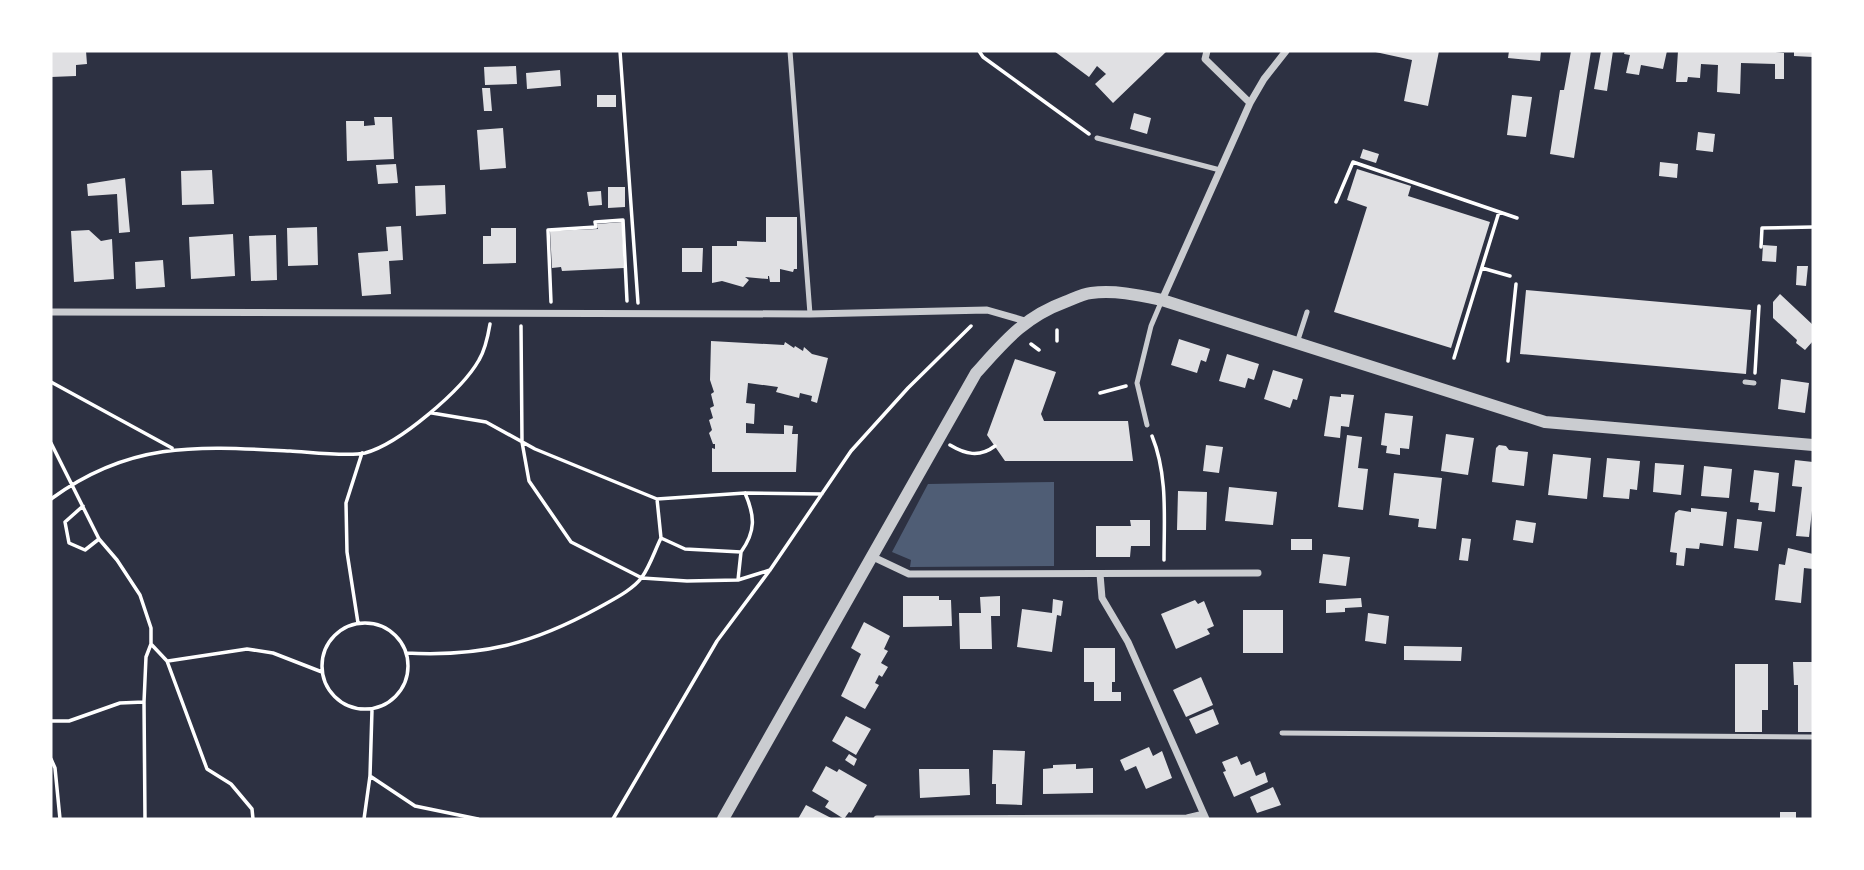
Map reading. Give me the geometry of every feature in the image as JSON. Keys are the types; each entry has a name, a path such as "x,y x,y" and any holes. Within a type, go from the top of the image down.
{"street":[{"path":"1199,51 1206,55 1250,103"},
{"path":"1162,300 1250,103 1264,79 1286,51"},
{"path":"723,819 976,373 1025,321 1090,293 1127,293 1162,300 1545,422 1813,445"},
{"path":"51,312 810,314 987,310 1025,321"},
{"path":"871,556 909,574 1258,573"},
{"path":"877,819 1205,816 1128,642 1102,598 1100,574"}],"lane":[{"path":"790,51 810,314"},
{"path":"1097,138 1220,170"},
{"path":"1180,168 1183,161"},
{"path":"1147,425 1137,383 1151,326 1162,300"},
{"path":"1297,343 1307,312"},
{"path":"1745,382 1754,383"},
{"path":"1282,733 1813,737"}],"path":[{"path":"620,51 638,312"},
{"path":"979,51 983,57 1097,138"},
{"path":"1336,202 1353,163 1517,218"},
{"path":"1454,359 1499,212"},
{"path":"551,307 548,230 596,227 595,222 623,220 627,308"},
{"path":"1761,247 1762,228 1813,227"},
{"path":"1482,268 1510,276"},
{"path":"1508,361 1516,284"},
{"path":"1754,383 1759,306"},
{"path":"51,499 72,483 134,457 174,449 362,453 398,436 432,413 479,361 493,312"},
{"path":"521,312 522,442 529,481 571,542 642,578 738,580 770,570"},
{"path":"613,819 718,640 851,452 908,388 971,326"},
{"path":"1057,330 1057,341"},
{"path":"1031,344 1039,349"},
{"path":"51,382 174,449"},
{"path":"1100,393 1126,386"},
{"path":"432,413 486,422 522,442 657,499 745,493 822,494"},
{"path":"1147,425 1158,457 1164,491 1164,573"},
{"path":"51,443 99,539 117,560 140,595 151,628 151,645 146,657 144,702 145,819"},
{"path":"948,443 964,453 986,453 995,446"},
{"path":"358,624 347,552 346,503 362,453"},
{"path":"738,580 741,552 748,542 752,524 752,511 745,493"},
{"path":"406,653 456,654 525,642 604,605 642,578 661,538 657,499"},
{"path":"83,506 65,522 69,542 85,550 99,539"},
{"path":"661,538 685,549 741,552"},
{"path":"368,623 388,629 402,643 406,653 408,674 399,693 383,706 372,709 351,707 341,702 326,686 323,672 324,653 328,643 342,629 368,623"},
{"path":"151,645 167,661 207,769 231,784 252,809 253,819"},
{"path":"167,661 247,649 273,653 323,672"},
{"path":"51,721 69,721 120,703 144,702"},
{"path":"364,819 370,776 372,709"},
{"path":"51,759 55,768 60,819"},
{"path":"370,776 415,806 478,819"}],"water":[{"path":"1054,482 1054,566 910,567 911,560 892,552 928,484"}],"building":[{"path":"51,51 86,51 87,64 76,65 76,76 51,77"},
{"path":"1054,51 1167,51 1113,103 1095,84 1106,74 1097,66 1089,77"},
{"path":"1371,51 1439,51 1428,106 1404,101 1412,60"},
{"path":"1509,51 1541,51 1540,61 1508,58"},
{"path":"1571,51 1591,51 1574,158 1550,154 1560,90 1564,90"},
{"path":"1601,51 1613,51 1607,91 1594,89"},
{"path":"1625,51 1667,51 1663,69 1641,65 1639,75 1626,73 1630,55 1624,54"},
{"path":"1678,51 1784,53 1784,79 1775,79 1775,64 1741,63 1740,94 1717,92 1718,65 1701,64 1700,78 1688,77 1687,82 1676,82"},
{"path":"1794,51 1813,51 1813,57 1794,56"},
{"path":"516,66 517,84 485,85 484,67"},
{"path":"560,70 561,86 527,89 526,73"},
{"path":"482,88 490,88 492,111 484,111"},
{"path":"597,95 616,95 616,107 597,107"},
{"path":"1512,95 1532,97 1526,137 1507,135"},
{"path":"1134,113 1151,118 1147,134 1130,129"},
{"path":"374,117 392,117 394,159 347,161 346,121 364,121 364,126 375,125"},
{"path":"503,128 506,168 480,170 477,130"},
{"path":"1698,132 1715,134 1713,152 1696,150"},
{"path":"1363,149 1379,154 1376,163 1360,158"},
{"path":"1660,162 1678,164 1677,178 1659,176"},
{"path":"396,164 398,183 378,184 376,165"},
{"path":"1357,169 1411,186 1408,196 1490,222 1451,348 1334,312 1367,207 1347,200"},
{"path":"212,170 214,204 182,205 181,171"},
{"path":"125,178 130,232 119,233 117,194 88,196 87,184"},
{"path":"445,185 446,214 416,216 415,186"},
{"path":"608,187 625,187 625,207 608,208"},
{"path":"601,191 602,205 589,206 587,192"},
{"path":"766,217 797,217 797,269 793,272 780,269 780,282 770,282 768,276 768,279 745,277 749,280 743,287 722,281 712,283 712,246 737,246 737,241 766,242"},
{"path":"622,222 624,268 562,271 561,267 552,268 550,231 598,229 597,224"},
{"path":"401,226 403,260 389,261 391,294 362,296 358,253 388,251 386,227"},
{"path":"317,227 318,265 288,266 287,228"},
{"path":"491,228 516,228 516,263 483,264 483,236 491,236"},
{"path":"89,230 101,241 112,239 114,279 74,282 71,231"},
{"path":"233,234 235,276 191,279 189,237"},
{"path":"276,235 277,280 251,281 249,236"},
{"path":"1763,245 1777,246 1776,262 1762,261"},
{"path":"682,248 703,248 702,272 682,272"},
{"path":"163,260 165,287 136,289 135,262"},
{"path":"1797,266 1808,266 1806,286 1796,285"},
{"path":"1526,290 1751,310 1746,374 1520,354"},
{"path":"1780,294 1813,325 1813,341 1805,350 1773,318 1773,302"},
{"path":"1179,339 1210,349 1206,362 1201,360 1197,373 1171,365"},
{"path":"711,341 784,345 785,342 794,348 795,346 803,351 804,347 812,354 828,358 817,403 811,401 812,396 800,393 799,398 776,392 778,387 748,383 746,403 755,404 754,424 746,423 746,433 784,434 784,425 793,426 792,434 798,434 796,472 712,472 712,448 715,449 715,444 709,433 712,430 709,420 713,418 710,408 714,406 711,394 714,392 710,380"},
{"path":"1227,354 1259,364 1254,380 1248,378 1245,388 1219,381"},
{"path":"1015,359 1056,372 1041,414 1044,421 1128,421 1133,461 1005,461 987,435"},
{"path":"1273,370 1303,379 1297,400 1293,399 1290,408 1264,399"},
{"path":"1781,379 1809,383 1805,413 1778,409"},
{"path":"1341,394 1354,395 1349,427 1341,426 1340,438 1324,436 1330,396 1341,397"},
{"path":"1385,413 1413,416 1409,449 1400,448 1400,455 1386,453 1387,446 1381,445"},
{"path":"1446,434 1474,438 1468,475 1441,471"},
{"path":"1347,435 1362,437 1358,468 1368,469 1363,510 1338,507"},
{"path":"1206,445 1223,447 1219,473 1203,471"},
{"path":"1499,445 1506,446 1509,450 1528,452 1524,486 1492,482 1496,448"},
{"path":"1553,454 1591,458 1587,499 1548,495"},
{"path":"1607,458 1640,461 1637,490 1630,489 1629,499 1603,497"},
{"path":"1795,460 1813,462 1813,502 1809,537 1796,536 1802,487 1792,486"},
{"path":"1655,463 1684,465 1681,495 1653,492"},
{"path":"1704,466 1732,469 1729,498 1701,496"},
{"path":"1754,470 1779,473 1775,512 1758,510 1759,503 1750,502"},
{"path":"1394,473 1442,478 1436,529 1418,527 1419,519 1389,515"},
{"path":"1229,487 1277,492 1273,525 1225,521"},
{"path":"1178,491 1207,492 1206,530 1177,530"},
{"path":"1691,508 1727,512 1723,546 1700,543 1699,549 1686,548 1684,566 1676,565 1677,553 1670,552 1675,513 1679,510 1691,512"},
{"path":"1737,519 1762,522 1758,551 1734,548"},
{"path":"1130,520 1150,520 1150,546 1131,546 1130,557 1096,557 1096,526 1131,526"},
{"path":"1516,520 1536,523 1533,543 1513,540"},
{"path":"1462,538 1471,539 1468,561 1459,560"},
{"path":"1291,539 1312,539 1312,550 1291,550"},
{"path":"1788,548 1813,554 1813,569 1804,568 1801,603 1775,600 1779,564 1785,565"},
{"path":"1323,554 1350,557 1346,586 1319,583"},
{"path":"903,596 939,596 939,600 951,600 952,626 903,627"},
{"path":"1000,596 1000,616 991,616 992,649 960,649 959,613 981,613 980,597"},
{"path":"1361,598 1362,607 1345,608 1345,612 1326,613 1326,600"},
{"path":"1053,599 1063,601 1061,616 1057,615 1052,652 1017,647 1022,609 1052,613"},
{"path":"1195,600 1198,604 1204,601 1214,626 1207,629 1210,634 1176,649 1161,614"},
{"path":"1243,610 1283,610 1283,653 1243,653"},
{"path":"1368,613 1389,616 1386,644 1365,641"},
{"path":"864,622 890,636 884,649 888,651 881,663 888,667 882,677 879,675 875,683 879,685 865,709 841,696 861,654 851,648"},
{"path":"1404,646 1462,647 1461,661 1404,660"},
{"path":"1084,648 1115,648 1115,682 1112,682 1112,692 1121,692 1121,701 1094,701 1094,682 1084,682"},
{"path":"1793,662 1813,662 1813,732 1798,732 1798,685 1794,685"},
{"path":"1735,664 1768,664 1768,710 1762,710 1762,732 1735,732"},
{"path":"1201,677 1213,705 1186,717 1173,690"},
{"path":"1213,709 1219,724 1196,734 1189,719"},
{"path":"846,716 871,729 856,755 832,741"},
{"path":"1149,747 1153,756 1162,751 1172,778 1146,789 1136,766 1125,771 1120,760"},
{"path":"993,750 1025,751 1022,805 996,804 996,784 992,784"},
{"path":"849,754 857,759 854,766 845,760"},
{"path":"1237,756 1241,765 1250,761 1256,776 1265,772 1268,782 1234,797 1223,772 1226,771 1222,762"},
{"path":"1076,764 1076,769 1093,768 1093,793 1043,794 1043,769 1053,768 1053,765"},
{"path":"826,766 837,772 839,769 867,785 851,813 844,819 825,807 829,801 812,791"},
{"path":"919,769 969,769 970,795 920,798"},
{"path":"1273,787 1281,805 1257,813 1250,797"},
{"path":"806,805 833,819 798,819"},
{"path":"1780,812 1796,812 1796,819 1780,819"}]}
